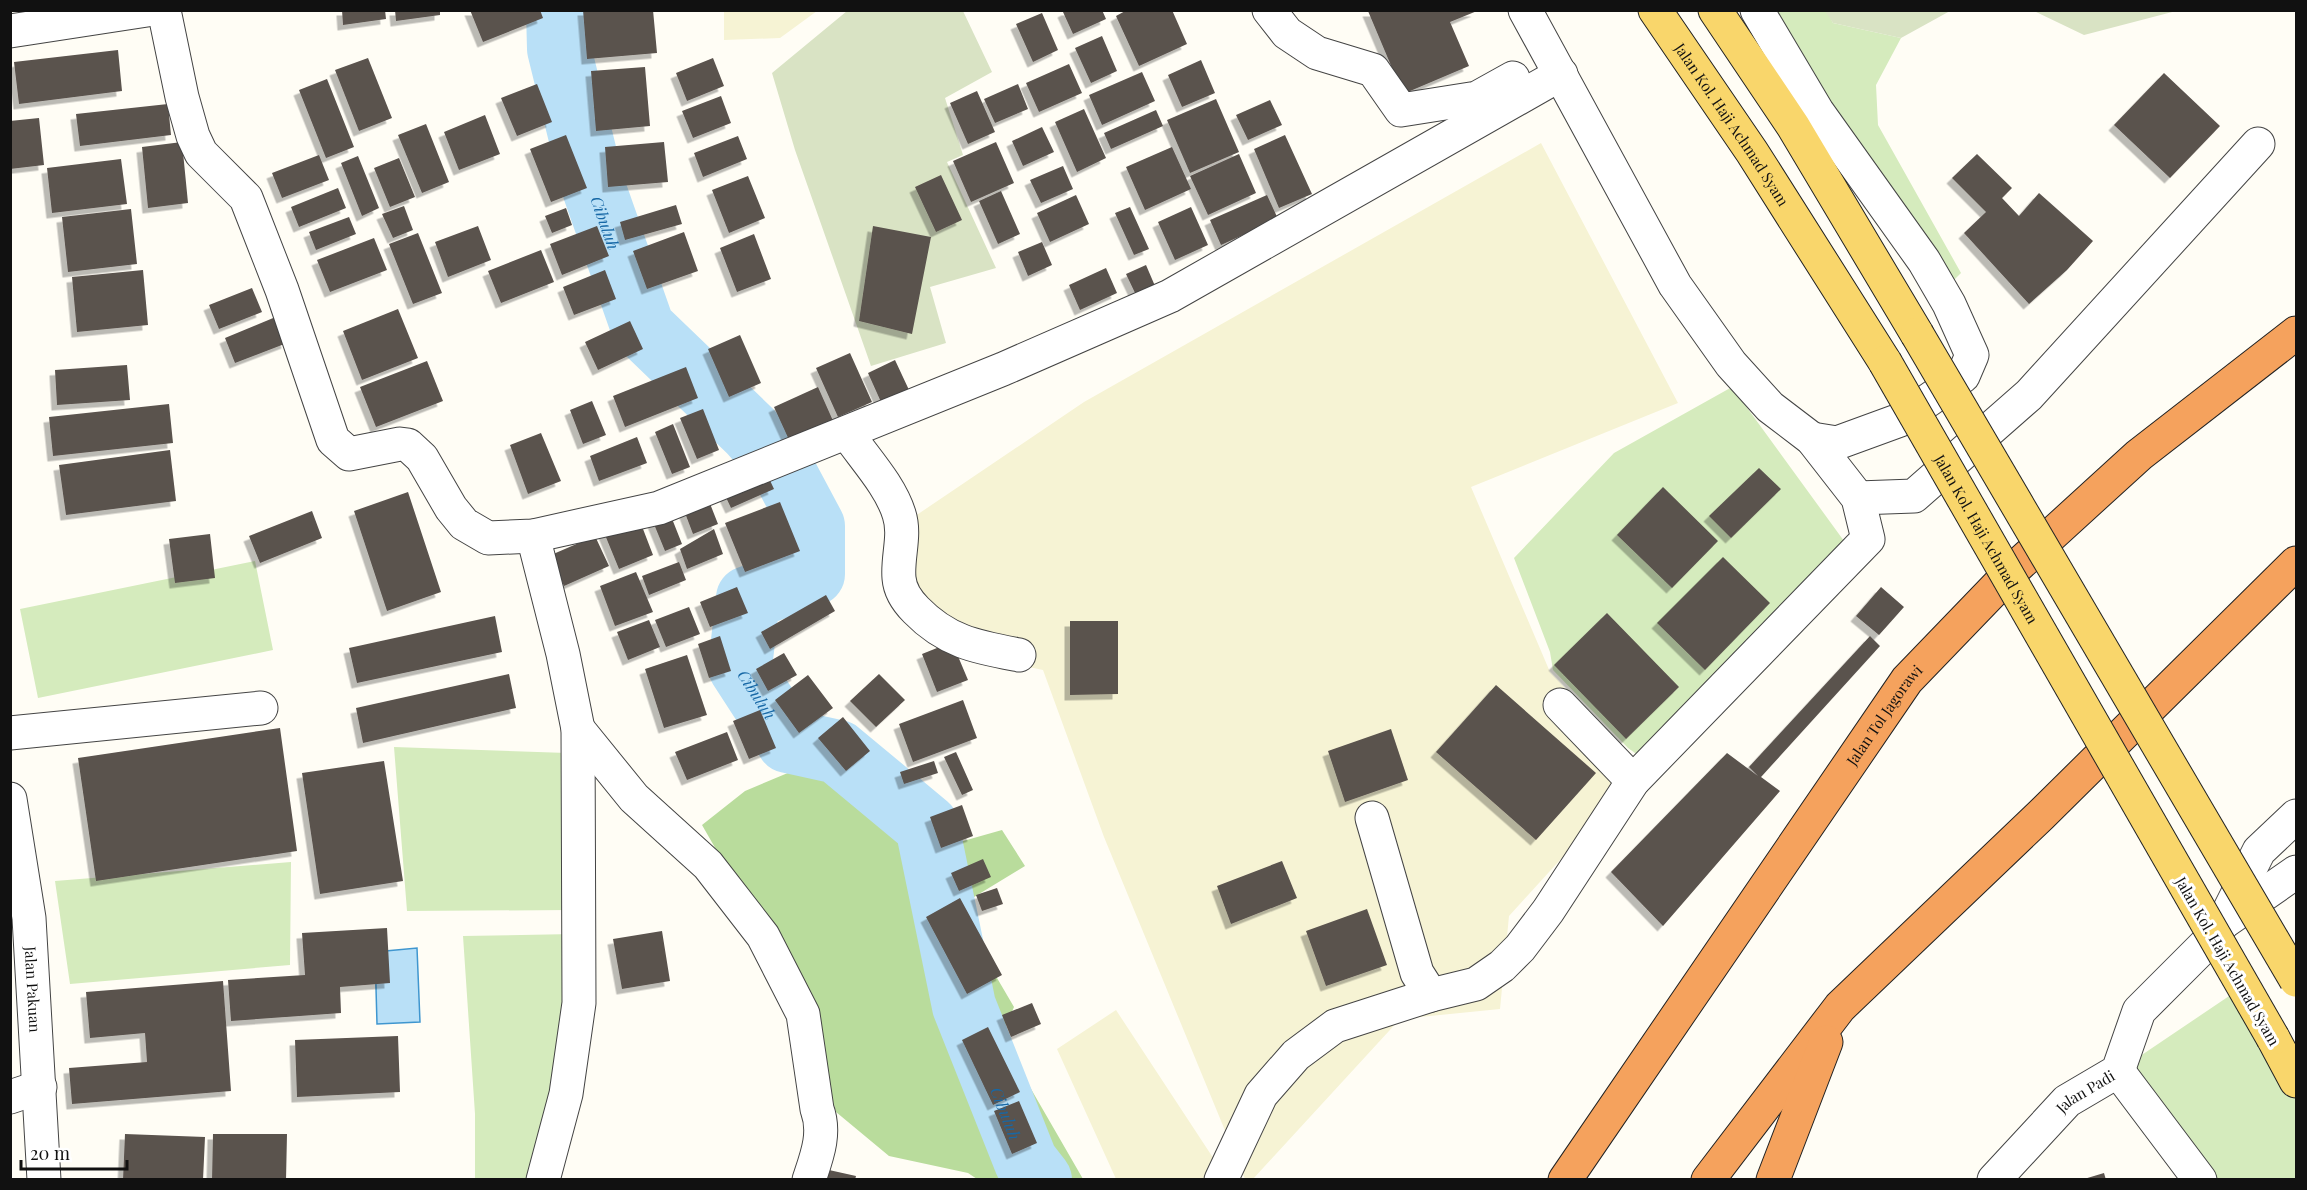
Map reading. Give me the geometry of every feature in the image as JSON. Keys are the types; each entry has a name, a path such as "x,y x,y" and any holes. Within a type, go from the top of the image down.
{"highway":[{"name":"Jalan Tol Jagorawi","path":"1564,1179 1907,680 2014,569 2139,455 2296,333"},
{"path":"1708,1179 1840,1007 2296,563"},
{"path":"1773,1179 1840,1007"}],"main road":[{"name":"Jalan Kol. Haji Achmad Syam","path":"1654,10 1752,152 1885,362 2296,1081"},
{"path":"1715,10 1793,126 2296,980"}],"street":[{"path":"10,31 147,10"},
{"path":"164,10 193,136 201,153 246,198 282,290 333,440 349,454 399,444 408,445 422,458 451,507 464,524 488,538 533,536 659,508 843,434 1170,296 1556,65"},
{"path":"1269,10 1287,33 1317,53 1373,70 1401,110 1476,98 1556,65"},
{"path":"1221,1179 1261,1095 1296,1055 1335,1026 1431,995 1476,984 1502,966 1520,948 1548,911 1633,782 1868,539 1858,498 1812,439 1770,407 1731,364 1675,285 1525,10"},
{"path":"1757,10 1817,111 1924,261 1949,304 1972,355 1963,376 1900,420 1837,443 1812,439"},
{"path":"1858,498 1914,496 2005,416 2037,386 2258,144"},
{"path":"843,434 892,498 900,515 899,582 910,603 933,627 948,636 987,649 1019,655"},
{"path":"533,536 563,654 578,729 579,1003 566,1094 543,1179"},
{"path":"1560,705 1633,782"},
{"path":"10,733 261,708"},
{"path":"578,729 634,798 708,865 763,936 803,1014 813,1087 821,1121 819,1148 809,1179"},
{"name":"Jalan Pakuan","path":"10,799 29,918 25,1092 44,1179"},
{"path":"2215,933 2259,851 2296,816"},
{"path":"1372,818 1417,973 1431,995"},
{"path":"2215,933 2296,872"},
{"name":"Jalan Padi","path":"1994,1179 2067,1101 2118,1071 2139,1011 2215,933"},
{"path":"2118,1071 2200,1179"}],"shaded area":[{"path":"724,10 817,11 780,38 724,40"},
{"path":"1541,143 1678,403 1471,487 1550,672 1642,770 1509,916 1500,1009 1400,1019 1253,1179 1245,1179 1104,837 1043,670 962,653 914,628 893,531 1084,402"},
{"path":"1116,1010 1227,1179 1116,1179 1057,1049"}],"green space":[{"path":"847,11 963,11 992,72 945,98 963,155 947,162 996,268 930,287 946,343 871,366 795,150 772,73"},
{"path":"1757,11 1827,11 1833,23 1901,38 1876,85 1878,125 1961,273 1942,292"},
{"path":"1825,11 1950,11 1901,38 1833,23"},
{"path":"2034,11 2176,11 2084,35"},
{"path":"1732,387 1852,552 1642,758 1628,748 1553,670 1550,652 1514,558 1614,453"},
{"path":"255,561 273,650 38,698 20,609"},
{"path":"394,747 567,753 570,910 407,911"},
{"path":"838,752 916,783 949,845 1002,830 1025,866 956,908 1014,1007 1001,1037 1083,1179 977,1179 968,1173 889,1156 836,1112 807,1008 702,825 745,791"},
{"path":"291,862 290,965 70,984 55,881"},
{"path":"574,934 539,1179 475,1179 475,1114 463,936"},
{"path":"2241,988 2296,1081 2296,1179 2200,1179 2118,1071"}],"water":[{"path":"417,948 420,1022 377,1024 375,952"}],"building":[{"path":"342,10 385,10 386,19 343,25"},
{"path":"395,10 440,10 440,15 396,21"},
{"path":"470,10 540,10 543,18 483,42"},
{"path":"583,10 653,10 657,53 587,59"},
{"path":"1102,10 1106,19 1073,34 1063,12"},
{"path":"1127,10 1172,10 1187,44 1139,66 1116,16"},
{"path":"1368,11 1477,11 1450,22 1469,66 1403,94"},
{"path":"1042,13 1058,50 1033,62 1016,24"},
{"path":"1102,36 1117,71 1091,83 1075,48"},
{"path":"118,50 122,91 19,104 14,62"},
{"path":"368,58 392,118 359,131 335,70"},
{"path":"713,58 724,86 687,101 676,73"},
{"path":"1201,60 1215,93 1182,107 1168,75"},
{"path":"1069,64 1082,93 1039,112 1026,83"},
{"path":"645,67 650,126 596,131 591,71"},
{"path":"1142,72 1155,101 1102,125 1089,95"},
{"path":"2164,73 2220,126 2170,178 2114,125"},
{"path":"327,79 354,147 326,158 299,90"},
{"path":"537,84 552,122 517,136 501,98"},
{"path":"1018,84 1028,109 995,123 984,99"},
{"path":"977,91 995,132 968,144 950,103"},
{"path":"721,96 731,123 693,138 682,111"},
{"path":"1216,99 1239,152 1190,173 1167,120"},
{"path":"1270,100 1282,125 1248,140 1236,115"},
{"path":"168,104 171,135 80,146 76,114"},
{"path":"1084,109 1106,158 1077,172 1055,122"},
{"path":"1156,110 1163,126 1111,149 1104,133"},
{"path":"485,115 500,154 459,170 444,132"},
{"path":"39,118 44,165 10,169 10,121"},
{"path":"426,124 449,182 422,193 398,135"},
{"path":"1042,127 1054,152 1023,166 1012,141"},
{"path":"566,135 587,188 551,202 530,149"},
{"path":"1285,135 1312,194 1279,208 1254,149"},
{"path":"738,136 747,159 703,177 694,153"},
{"path":"182,142 188,203 148,208 142,147"},
{"path":"664,142 668,182 608,187 605,147"},
{"path":"996,142 1014,183 971,202 953,161"},
{"path":"1172,147 1191,189 1145,210 1126,167"},
{"path":"1239,154 1256,193 1208,215 1190,176"},
{"path":"1977,154 2012,188 2002,198 2019,216 2039,193 2093,241 2067,270 2029,304 1964,233 1986,212 1952,178"},
{"path":"319,155 329,180 282,198 272,173"},
{"path":"358,156 379,208 362,216 341,163"},
{"path":"399,158 415,197 390,207 374,168"},
{"path":"121,159 127,204 52,213 47,168"},
{"path":"1063,166 1073,189 1041,203 1030,180"},
{"path":"941,175 962,220 936,232 915,187"},
{"path":"748,176 765,218 729,233 712,190"},
{"path":"338,188 346,208 299,227 291,207"},
{"path":"1001,191 1020,234 998,244 979,201"},
{"path":"1076,195 1089,224 1050,242 1037,213"},
{"path":"1267,195 1278,219 1221,245 1210,220"},
{"path":"676,205 682,224 625,240 620,222"},
{"path":"404,206 413,230 393,238 382,214"},
{"path":"1130,207 1149,249 1134,255 1115,213"},
{"path":"1191,207 1208,245 1175,260 1158,222"},
{"path":"566,208 572,225 552,233 545,216"},
{"path":"131,209 137,264 68,272 62,217"},
{"path":"349,217 356,234 316,250 309,232"},
{"path":"478,226 491,260 448,277 435,242"},
{"path":"597,226 609,256 562,275 550,244"},
{"path":"873,226 931,237 912,334 859,321"},
{"path":"684,232 698,271 647,289 633,251"},
{"path":"418,233 442,293 413,304 389,244"},
{"path":"754,234 771,279 737,292 720,248"},
{"path":"374,238 387,270 330,292 317,260"},
{"path":"1042,242 1052,265 1028,276 1018,252"},
{"path":"541,250 554,282 501,303 488,271"},
{"path":"1146,265 1155,286 1136,295 1126,274"},
{"path":"1106,268 1117,293 1080,310 1069,285"},
{"path":"143,270 148,325 77,332 72,277"},
{"path":"605,270 616,299 574,315 563,287"},
{"path":"252,288 262,312 219,329 209,305"},
{"path":"398,309 418,358 362,380 343,331"},
{"path":"278,316 287,343 235,363 225,338"},
{"path":"630,321 643,349 598,370 585,342"},
{"path":"740,335 761,383 729,397 708,349"},
{"path":"850,353 872,402 838,417 816,368"},
{"path":"895,360 909,390 881,402 868,373"},
{"path":"427,361 443,401 376,427 360,387"},
{"path":"127,365 130,400 57,405 55,370"},
{"path":"686,367 698,398 625,427 613,396"},
{"path":"818,387 834,423 790,442 774,407"},
{"path":"592,401 606,435 583,444 570,410"},
{"path":"169,404 173,443 53,456 49,417"},
{"path":"703,409 719,450 697,459 680,418"},
{"path":"673,424 690,467 672,474 655,432"},
{"path":"541,433 561,481 528,494 510,445"},
{"path":"637,437 647,463 599,481 590,456"},
{"path":"170,450 176,501 66,515 59,465"},
{"path":"1759,468 1781,489 1731,538 1709,516"},
{"path":"766,472 774,489 731,508 723,491"},
{"path":"1663,487 1718,541 1672,588 1617,535"},
{"path":"408,492 441,592 387,611 354,511"},
{"path":"707,496 718,524 693,534 682,505"},
{"path":"780,502 800,551 745,572 725,523"},
{"path":"667,506 682,544 665,551 649,512"},
{"path":"312,511 322,538 260,563 249,536"},
{"path":"638,516 653,555 619,569 603,530"},
{"path":"714,529 723,554 687,569 680,549"},
{"path":"210,534 215,578 175,583 169,539"},
{"path":"595,536 609,566 564,586 551,555"},
{"path":"1723,557 1770,603 1705,670 1657,623"},
{"path":"679,562 686,580 649,595 642,576"},
{"path":"636,572 653,612 615,626 600,586"},
{"path":"737,587 748,613 710,627 700,602"},
{"path":"1881,587 1904,607 1879,635 1856,616"},
{"path":"826,595 835,611 770,649 761,632"},
{"path":"689,607 700,634 666,647 655,620"},
{"path":"1607,613 1679,687 1626,739 1554,665"},
{"path":"495,616 502,652 357,683 349,648"},
{"path":"649,620 660,647 628,660 617,632"},
{"path":"1070,621 1118,621 1118,694 1070,695"},
{"path":"720,636 731,671 709,678 698,644"},
{"path":"1870,636 1880,646 1761,777 1780,791 1663,926 1611,872 1727,753 1758,776 1749,767"},
{"path":"952,642 968,680 937,692 922,654"},
{"path":"784,653 797,675 768,691 756,669"},
{"path":"687,655 707,715 664,728 645,669"},
{"path":"509,674 516,708 363,743 356,708"},
{"path":"879,674 905,700 876,727 850,701"},
{"path":"808,675 833,708 799,733 775,700"},
{"path":"1496,685 1596,773 1536,840 1436,752"},
{"path":"963,700 977,738 913,762 899,724"},
{"path":"760,710 776,748 749,759 733,721"},
{"path":"843,717 870,751 846,771 818,738"},
{"path":"280,728 297,851 96,881 78,758"},
{"path":"1391,729 1408,780 1345,802 1328,751"},
{"path":"727,732 738,760 687,780 675,752"},
{"path":"956,752 973,790 962,795 944,757"},
{"path":"384,761 403,881 320,894 302,773"},
{"path":"934,761 938,773 904,784 900,772"},
{"path":"962,805 973,836 941,848 930,817"},
{"path":"983,859 991,877 959,891 951,873"},
{"path":"1282,861 1297,898 1231,924 1217,886"},
{"path":"997,888 1003,904 982,911 976,895"},
{"path":"960,898 1002,975 967,994 926,917"},
{"path":"1367,909 1387,965 1326,986 1306,931"},
{"path":"387,928 390,983 340,987 341,1013 231,1021 228,980 305,975 302,933"},
{"path":"662,931 670,981 622,989 613,939"},
{"path":"223,981 231,1091 72,1104 69,1068 147,1062 145,1033 90,1038 86,992"},
{"path":"1032,1003 1041,1024 1011,1037 1002,1015"},
{"path":"988,1027 1020,1092 993,1105 962,1040"},
{"path":"398,1036 400,1092 297,1097 295,1040"},
{"path":"1019,1101 1037,1143 1012,1154 994,1111"},
{"path":"125,1134 205,1137 203,1180 123,1180"},
{"path":"213,1134 287,1134 286,1180 212,1180"},
{"path":"829,1170 856,1176 855,1180 827,1180"},
{"path":"2104,1173 2106,1180 2084,1180 2084,1179"}],"waterway":[{"name":"Cibuluh","path":"558,10 559,49 592,183 643,328 751,432 781,466 813,526 813,574 748,598 740,667 788,741 838,752 927,826 964,1006 1026,1162 1040,1180"}]}
